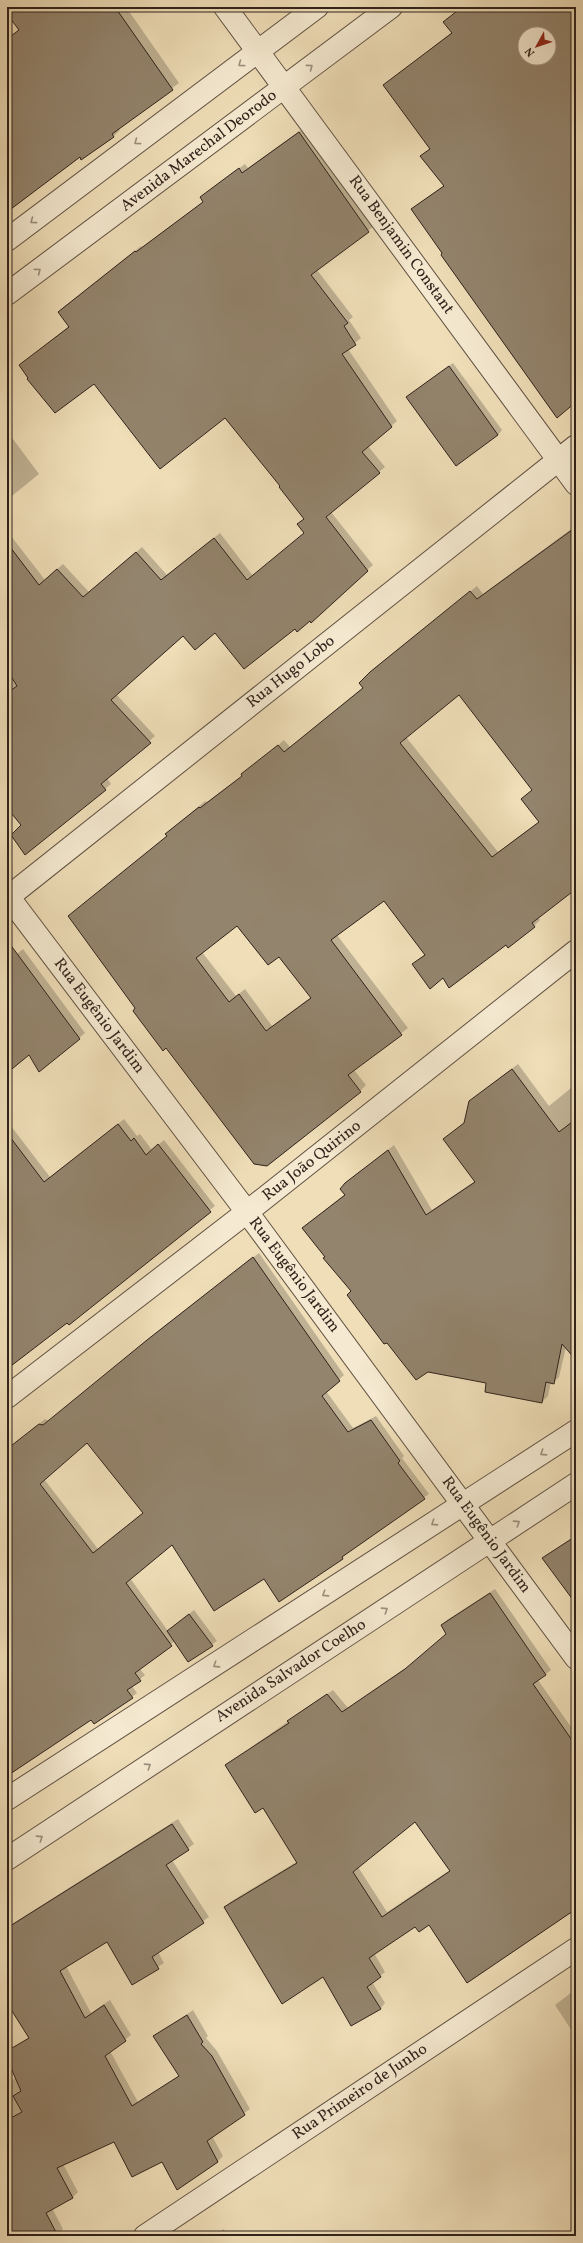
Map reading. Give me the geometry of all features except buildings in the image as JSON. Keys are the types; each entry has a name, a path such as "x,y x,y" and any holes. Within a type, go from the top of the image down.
{"street":[{"name":"Rua Benjamin Constant","path":"225,7 576,484"},
{"path":"7,240 316,7"},
{"name":"Avenida Marechal Deorodo","path":"7,294 391,7"},
{"name":"Rua Hugo Lobo","path":"8,897 576,446"},
{"name":"Rua Eugênio Jardim","path":"8,897 247,1212 464,1504 576,1658"},
{"name":"Rua João Quirino","path":"7,1397 247,1212 576,951"},
{"path":"7,1800 576,1431"},
{"name":"Avenida Salvador Coelho","path":"7,1859 576,1484"},
{"name":"Rua Primeiro de Junho","path":"145,2236 576,1949"}]}
